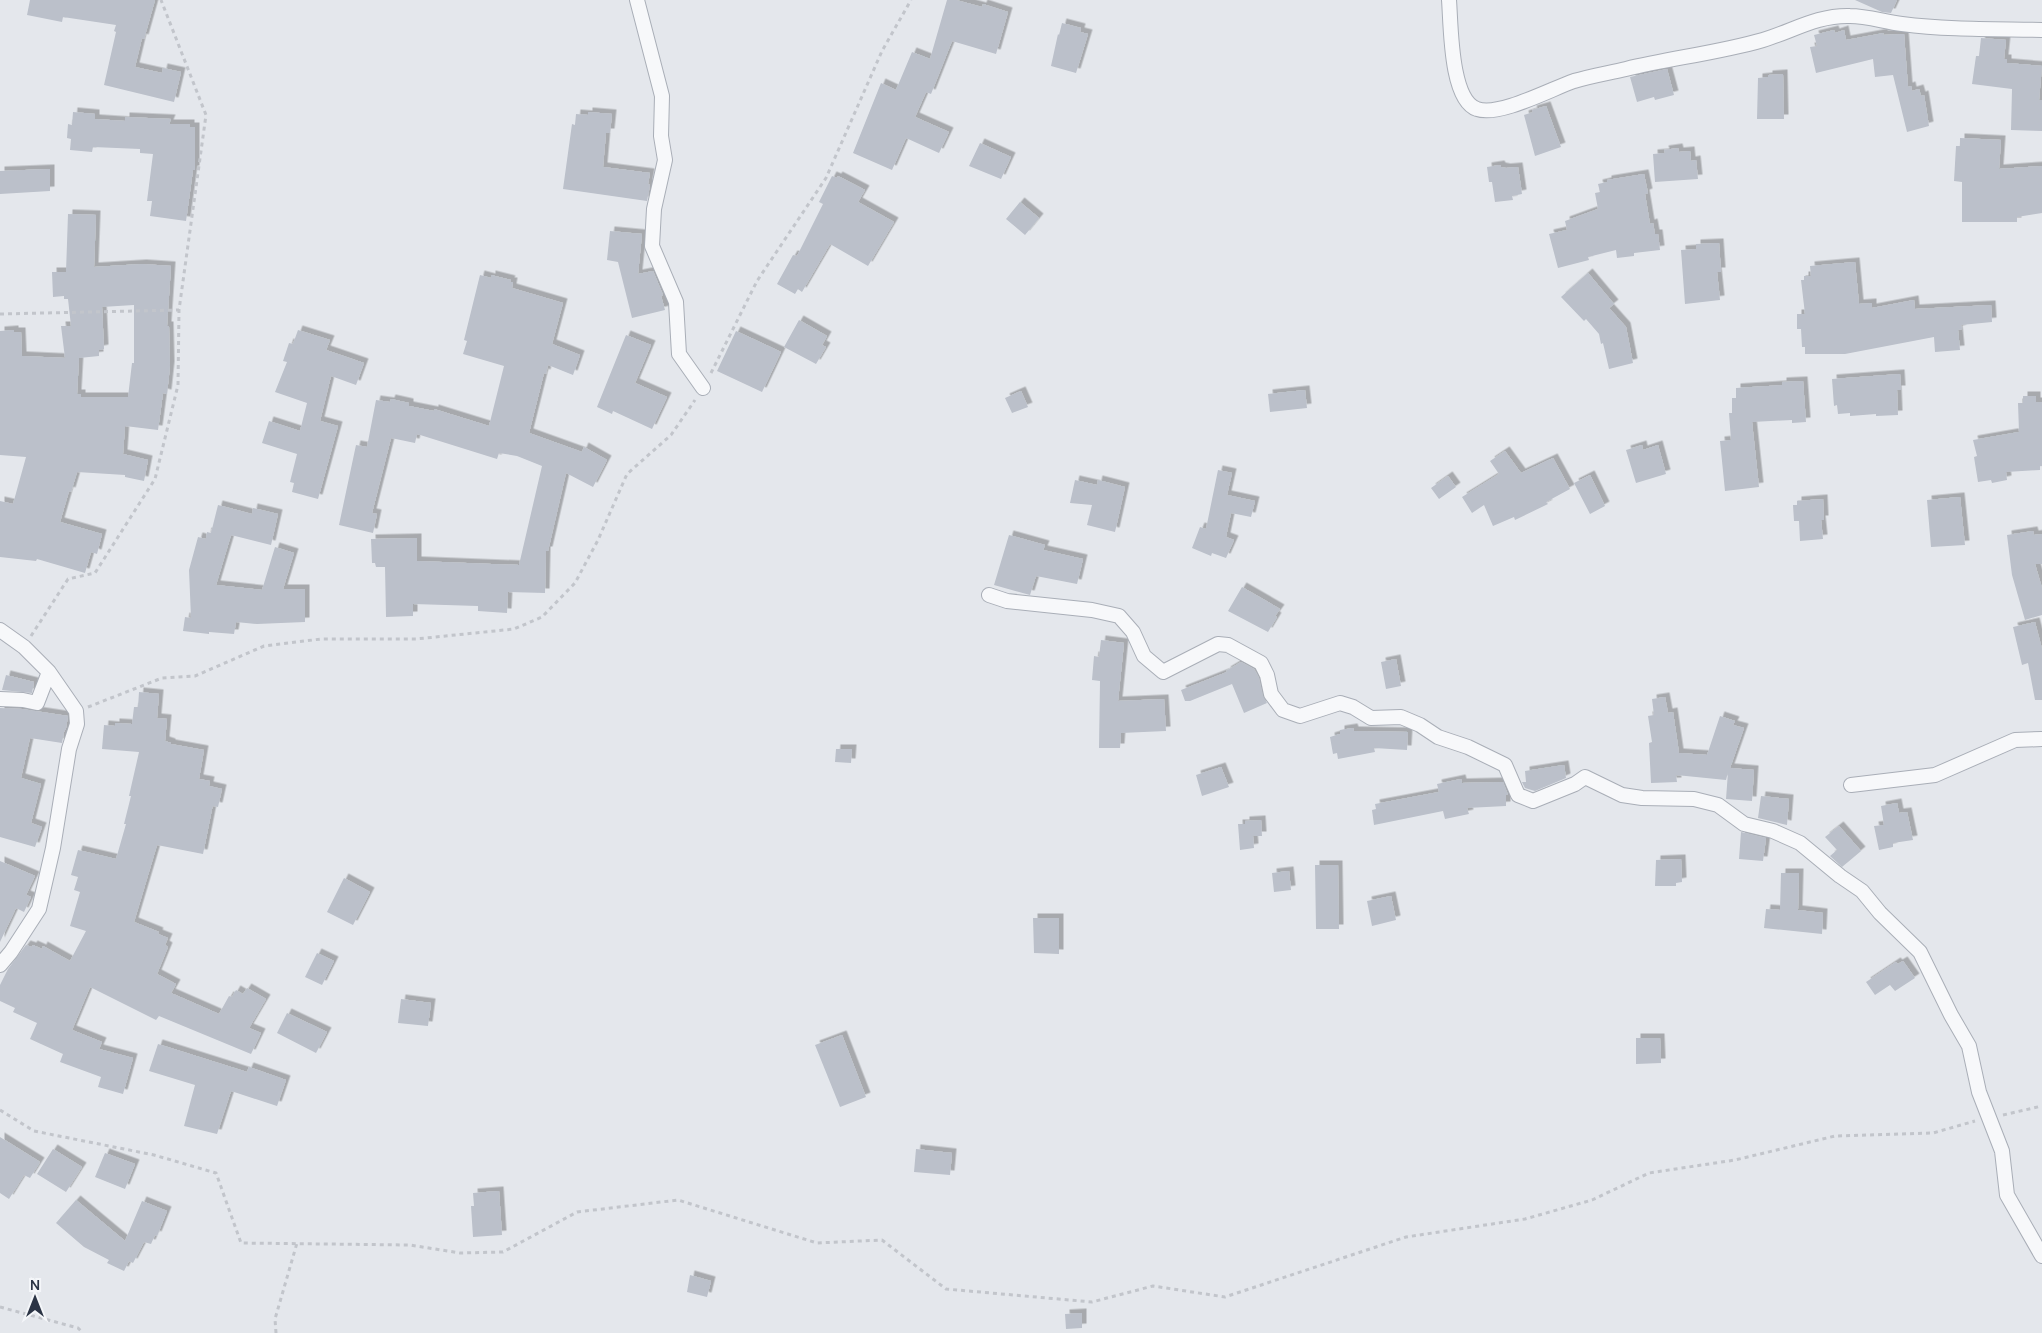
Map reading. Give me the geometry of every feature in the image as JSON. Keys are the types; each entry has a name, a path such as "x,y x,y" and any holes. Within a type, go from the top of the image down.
{"street":[{"path":"637,0 662,96 661,136 665,160 654,209 652,246 676,302 679,354 703,388"},
{"path":"1449,0 1454,56 1460,90 1468,103 1475,109 1484,111 1497,110 1575,81 1764,39 1813,20 1850,16 1941,28 2042,30"},
{"path":"988,595 1007,601 1092,610 1119,616 1133,632 1144,656 1163,672 1218,644 1228,645 1261,663 1267,675 1271,694 1283,710 1300,716 1340,703 1353,707 1371,718 1401,717 1420,725 1438,737 1468,747 1505,765 1518,796 1532,801 1576,784 1585,777 1622,795 1642,798 1694,799 1718,805 1744,824 1773,831 1800,843 1840,876 1862,891 1880,914 1920,952 1951,1015 1969,1046 1979,1092 2002,1151 2007,1195 2042,1256"},
{"path":"0,630 24,647 49,672 76,712 77,724 69,750 53,848 39,909 11,952 0,965"},
{"path":"0,700 24,700 37,703 49,672"},
{"path":"1851,784 1934,775 2015,740 2042,739"}],"path":[{"path":"24,647 68,579 95,573 155,479 178,385 179,310 206,115 161,0"},
{"path":"76,712 162,678 195,676 264,646 321,639 416,639 514,629 542,617 575,583 598,540 627,474 671,435 703,388 757,280 826,178 882,51 911,0"},
{"path":"0,314 179,310"},
{"path":"0,1110 34,1131 154,1155 216,1173 241,1243 410,1246 460,1253 503,1252 577,1212 678,1200 818,1243 882,1240 946,1289 1092,1302 1153,1286 1225,1297 1406,1237 1525,1219 1592,1200 1649,1173 1735,1160 1836,1136 1933,1133 2042,1106"},
{"path":"276,1333 275,1318 297,1244"},
{"path":"0,1307 78,1328 83,1333"}],"building":[{"path":"30,0 155,0 144,39 142,38 135,67 162,73 163,68 181,72 174,102 104,85 116,25 63,17 62,22 27,15"},
{"path":"947,0 956,0 982,7 983,4 1008,12 996,54 952,41 931,94 926,92 915,117 949,132 939,153 906,138 892,170 853,153 881,83 896,90 912,52 930,59"},
{"path":"1855,0 1897,0 1891,13 1882,12"},
{"path":"1062,23 1081,28 1080,32 1088,34 1076,73 1051,66"},
{"path":"1834,30 1835,33 1844,30 1846,40 1884,33 1883,35 1904,34 1908,87 1911,86 1912,91 1919,89 1921,96 1924,95 1929,126 1907,132 1893,75 1875,77 1873,59 1816,73 1810,47 1817,46 1814,35"},
{"path":"1981,38 2006,40 2004,59 2007,59 2007,63 2042,66 2039,100 2042,100 2042,131 2011,130 2012,89 1972,84"},
{"path":"1667,69 1674,95 1655,100 1654,97 1637,102 1630,77"},
{"path":"1783,74 1784,119 1757,119 1758,78"},
{"path":"1546,106 1561,147 1535,156 1524,115 1533,112 1532,110"},
{"path":"73,112 95,114 95,119 125,121 125,117 171,119 169,124 190,124 190,127 195,127 195,170 193,170 186,221 150,216 152,201 147,201 153,154 140,153 140,149 93,147 92,152 70,150 71,139 67,138 68,124 72,125"},
{"path":"588,112 612,114 610,133 606,133 603,167 650,173 647,201 563,189 572,124 575,125 576,114 588,115"},
{"path":"1960,138 2001,140 1999,169 2042,166 2042,213 2017,217 2017,222 1962,222 1962,182 1954,181 1956,146 1960,146"},
{"path":"980,143 1011,157 1001,179 969,166"},
{"path":"1678,148 1679,152 1690,151 1691,161 1696,160 1698,179 1655,182 1653,154 1665,153 1664,150"},
{"path":"1500,165 1506,168 1518,167 1522,194 1512,196 1513,200 1495,202 1492,182 1489,182 1487,167"},
{"path":"50,169 50,191 0,194 0,171"},
{"path":"1644,174 1648,193 1645,194 1650,224 1653,223 1655,234 1658,234 1660,250 1634,253 1634,256 1617,258 1616,250 1588,257 1589,260 1558,268 1549,234 1567,230 1565,221 1598,209 1595,193 1600,192 1598,184 1607,182 1607,180"},
{"path":"832,176 837,178 838,176 865,190 858,202 894,222 868,266 830,244 802,292 798,289 795,294 777,284 793,255 797,256 823,204 819,202"},
{"path":"1020,202 1039,218 1025,235 1006,219"},
{"path":"68,214 96,215 94,267 142,264 171,266 167,326 169,326 170,366 167,394 163,393 158,430 125,426 123,454 148,460 144,481 125,477 125,475 77,472 60,522 102,534 97,554 91,552 85,573 37,559 36,561 0,557 0,501 13,504 26,457 0,455 0,331 14,330 14,332 21,332 22,356 65,358 61,326 71,326 68,299 64,299 64,296 53,297 52,272 66,272","holes":["134,305 134,363 132,363 128,397 81,397 81,394 77,394 79,358 99,356 99,350 104,349 102,307"]},
{"path":"610,231 642,234 638,274 653,271 663,295 661,296 665,310 632,318 618,262 607,260"},
{"path":"1719,243 1721,272 1717,272 1720,300 1685,304 1681,250 1696,249 1696,244"},
{"path":"1855,262 1859,304 1872,303 1872,308 1914,300 1915,309 1991,305 1992,322 1961,325 1962,329 1958,330 1960,350 1935,352 1934,337 1845,354 1805,354 1805,347 1802,347 1801,329 1797,329 1797,314 1805,314 1801,280 1804,280 1804,276 1811,276 1810,266"},
{"path":"1588,273 1614,304 1609,308 1626,327 1633,363 1609,369 1599,334 1586,319 1584,321 1561,297"},
{"path":"480,275 491,278 491,275 511,280 510,282 513,282 512,288 563,303 552,344 580,355 573,375 548,365 546,374 544,373 529,433 582,452 584,447 607,460 593,487 566,473 548,551 546,551 545,593 508,592 507,613 478,611 478,606 413,604 413,616 386,617 385,567 376,567 375,563 372,563 371,539 417,538 417,561 519,565 542,466 517,456 499,453 497,459 417,434 415,443 391,438 372,513 377,514 373,533 339,525 356,445 367,447 376,400 390,402 391,399 409,403 409,406 434,411 434,409 489,426 504,366 463,354 467,341 464,340"},
{"path":"799,320 827,336 822,345 826,347 816,364 784,347"},
{"path":"298,330 330,340 326,350 364,363 356,385 331,376 320,421 338,426 318,499 292,492 294,483 290,482 297,454 262,443 269,421 300,431 307,403 275,392 287,362 283,361 289,343 293,344"},
{"path":"736,331 781,352 762,392 717,371"},
{"path":"626,335 651,345 635,383 667,397 652,429 613,411 612,414 597,407"},
{"path":"1900,374 1901,390 1897,390 1898,415 1850,416 1850,413 1838,414 1837,405 1834,406 1832,379"},
{"path":"1803,381 1806,422 1792,423 1792,420 1752,422 1759,487 1725,491 1720,441 1731,440 1729,413 1732,413 1732,398 1736,398 1736,388 1782,385 1782,382"},
{"path":"1305,390 1307,408 1270,412 1268,394"},
{"path":"1021,391 1028,407 1012,413 1005,398"},
{"path":"2023,396 2036,396 2036,402 2042,402 2042,466 2040,466 2040,470 2006,472 2007,480 1992,483 1991,480 1978,482 1974,457 1977,456 1973,440 2019,432 2018,403 2023,403"},
{"path":"1642,445 1643,450 1658,445 1666,474 1636,483 1626,450"},
{"path":"1505,451 1521,473 1553,458 1570,489 1546,502 1548,504 1515,520 1514,517 1493,526 1484,505 1472,513 1462,497 1499,474 1490,461"},
{"path":"1218,470 1232,473 1227,495 1255,501 1251,517 1231,513 1226,537 1234,540 1226,558 1212,553 1211,556 1192,548 1200,527 1206,529"},
{"path":"1590,475 1605,506 1590,514 1574,483"},
{"path":"1448,476 1456,487 1439,499 1431,488"},
{"path":"1075,480 1097,485 1098,480 1125,487 1115,532 1087,525 1092,505 1070,503"},
{"path":"1960,497 1965,545 1931,547 1927,500"},
{"path":"1823,499 1824,520 1821,520 1823,539 1800,541 1799,521 1794,521 1793,505 1797,505 1797,501"},
{"path":"218,505 252,514 253,508 278,514 271,545 231,535 216,585 262,590 275,547 294,553 283,589 305,589 305,622 257,624 236,622 234,634 183,631 185,617 191,618 189,570 198,537 206,539 207,532 211,533"},
{"path":"2033,531 2034,535 2042,534 2042,564 2035,564 2042,588 2042,615 2025,620 2012,575 2007,535"},
{"path":"1009,535 1045,545 1043,550 1083,559 1077,584 1036,576 1030,595 994,585"},
{"path":"1242,587 1280,609 1268,632 1228,611"},
{"path":"2035,622 2042,649 2042,700 2035,700 2028,663 2022,665 2013,627"},
{"path":"1101,640 1124,643 1118,701 1164,699 1166,731 1121,733 1120,748 1099,748 1100,681 1092,680 1094,656 1099,657"},
{"path":"1396,659 1401,686 1386,689 1381,662"},
{"path":"1241,662 1254,669 1267,703 1244,713 1232,684 1190,701 1185,701 1181,690 1227,672"},
{"path":"6,675 34,682 32,693 2,690"},
{"path":"139,692 159,694 157,718 167,719 165,741 171,744 204,750 199,779 210,781 209,786 222,789 218,807 213,806 212,809 203,854 157,845 134,922 159,932 158,934 168,938 165,945 168,947 157,974 176,984 171,993 219,1014 229,996 232,997 236,990 243,994 247,988 266,999 249,1028 261,1033 251,1054 159,1016 156,1020 90,987 72,1030 102,1042 99,1049 133,1058 123,1094 98,1087 101,1077 60,1062 63,1054 30,1039 37,1023 13,1012 15,1008 0,1001 0,985 8,969 26,945 32,947 33,945 42,949 43,946 70,961 86,931 70,926 80,892 74,890 78,877 71,875 78,850 116,859 126,824 124,824 131,796 129,796 139,752 102,749 104,725 115,726 115,723 132,724 134,707 138,707"},
{"path":"1665,697 1668,713 1673,712 1679,753 1707,755 1720,716 1735,721 1733,725 1744,728 1730,768 1754,770 1752,801 1726,799 1728,772 1726,780 1676,775 1677,782 1651,783 1649,743 1652,742 1648,716 1654,715 1652,699"},
{"path":"0,708 22,709 68,716 62,743 30,738 21,778 41,784 31,823 42,827 35,847 0,837"},
{"path":"1353,728 1354,731 1408,732 1407,750 1374,748 1375,752 1338,759 1337,753 1333,754 1330,737 1340,734 1340,730"},
{"path":"836,749 852,749 851,763 835,762"},
{"path":"1564,765 1566,778 1535,791 1525,788 1522,782 1526,782 1525,771"},
{"path":"1221,767 1229,787 1202,796 1196,775"},
{"path":"1461,779 1462,783 1503,782 1508,795 1506,795 1506,806 1467,808 1469,814 1445,819 1443,811 1374,825 1372,810 1376,809 1375,804 1439,792 1437,784"},
{"path":"1761,796 1789,799 1787,825 1758,818"},
{"path":"1897,803 1899,813 1907,812 1913,840 1893,843 1893,847 1879,850 1874,826 1884,825 1881,806"},
{"path":"1261,820 1262,836 1253,836 1254,848 1240,850 1238,824 1245,824 1245,821"},
{"path":"1839,826 1861,851 1842,867 1830,856 1837,850 1825,837"},
{"path":"1741,832 1766,838 1763,861 1739,859"},
{"path":"1681,859 1682,882 1676,883 1676,886 1655,886 1656,860"},
{"path":"0,861 35,876 26,895 31,897 24,912 16,908 0,942"},
{"path":"1315,865 1338,865 1339,929 1316,929"},
{"path":"1289,871 1291,890 1274,892 1272,873"},
{"path":"1781,873 1799,873 1798,910 1823,913 1822,934 1764,928 1766,909 1780,910"},
{"path":"344,878 370,892 353,925 327,912"},
{"path":"1391,896 1396,920 1372,926 1367,901"},
{"path":"1033,918 1059,918 1059,954 1034,953"},
{"path":"317,953 334,961 322,985 305,977"},
{"path":"1903,961 1915,978 1895,991 1890,985 1875,995 1866,982 1896,962 1898,964"},
{"path":"401,999 431,1003 428,1026 398,1023"},
{"path":"287,1013 327,1032 316,1053 277,1033"},
{"path":"842,1035 866,1097 840,1107 815,1045"},
{"path":"1636,1038 1660,1038 1661,1063 1636,1064"},
{"path":"158,1044 247,1072 249,1067 286,1080 277,1106 231,1091 217,1134 184,1126 195,1085 149,1071"},
{"path":"0,1137 40,1162 30,1178 24,1175 9,1199 0,1193"},
{"path":"53,1149 82,1167 66,1192 37,1174"},
{"path":"916,1149 952,1153 950,1175 914,1172"},
{"path":"105,1153 135,1164 125,1189 95,1177"},
{"path":"499,1191 502,1235 473,1237 471,1206 474,1206 473,1193"},
{"path":"76,1200 125,1241 142,1201 167,1211 157,1236 155,1235 151,1244 144,1242 133,1263 129,1261 124,1271 107,1263 109,1260 84,1247 56,1223"},
{"path":"690,1275 711,1281 707,1297 687,1292"},
{"path":"1082,1313 1082,1328 1066,1329 1065,1314"}]}
